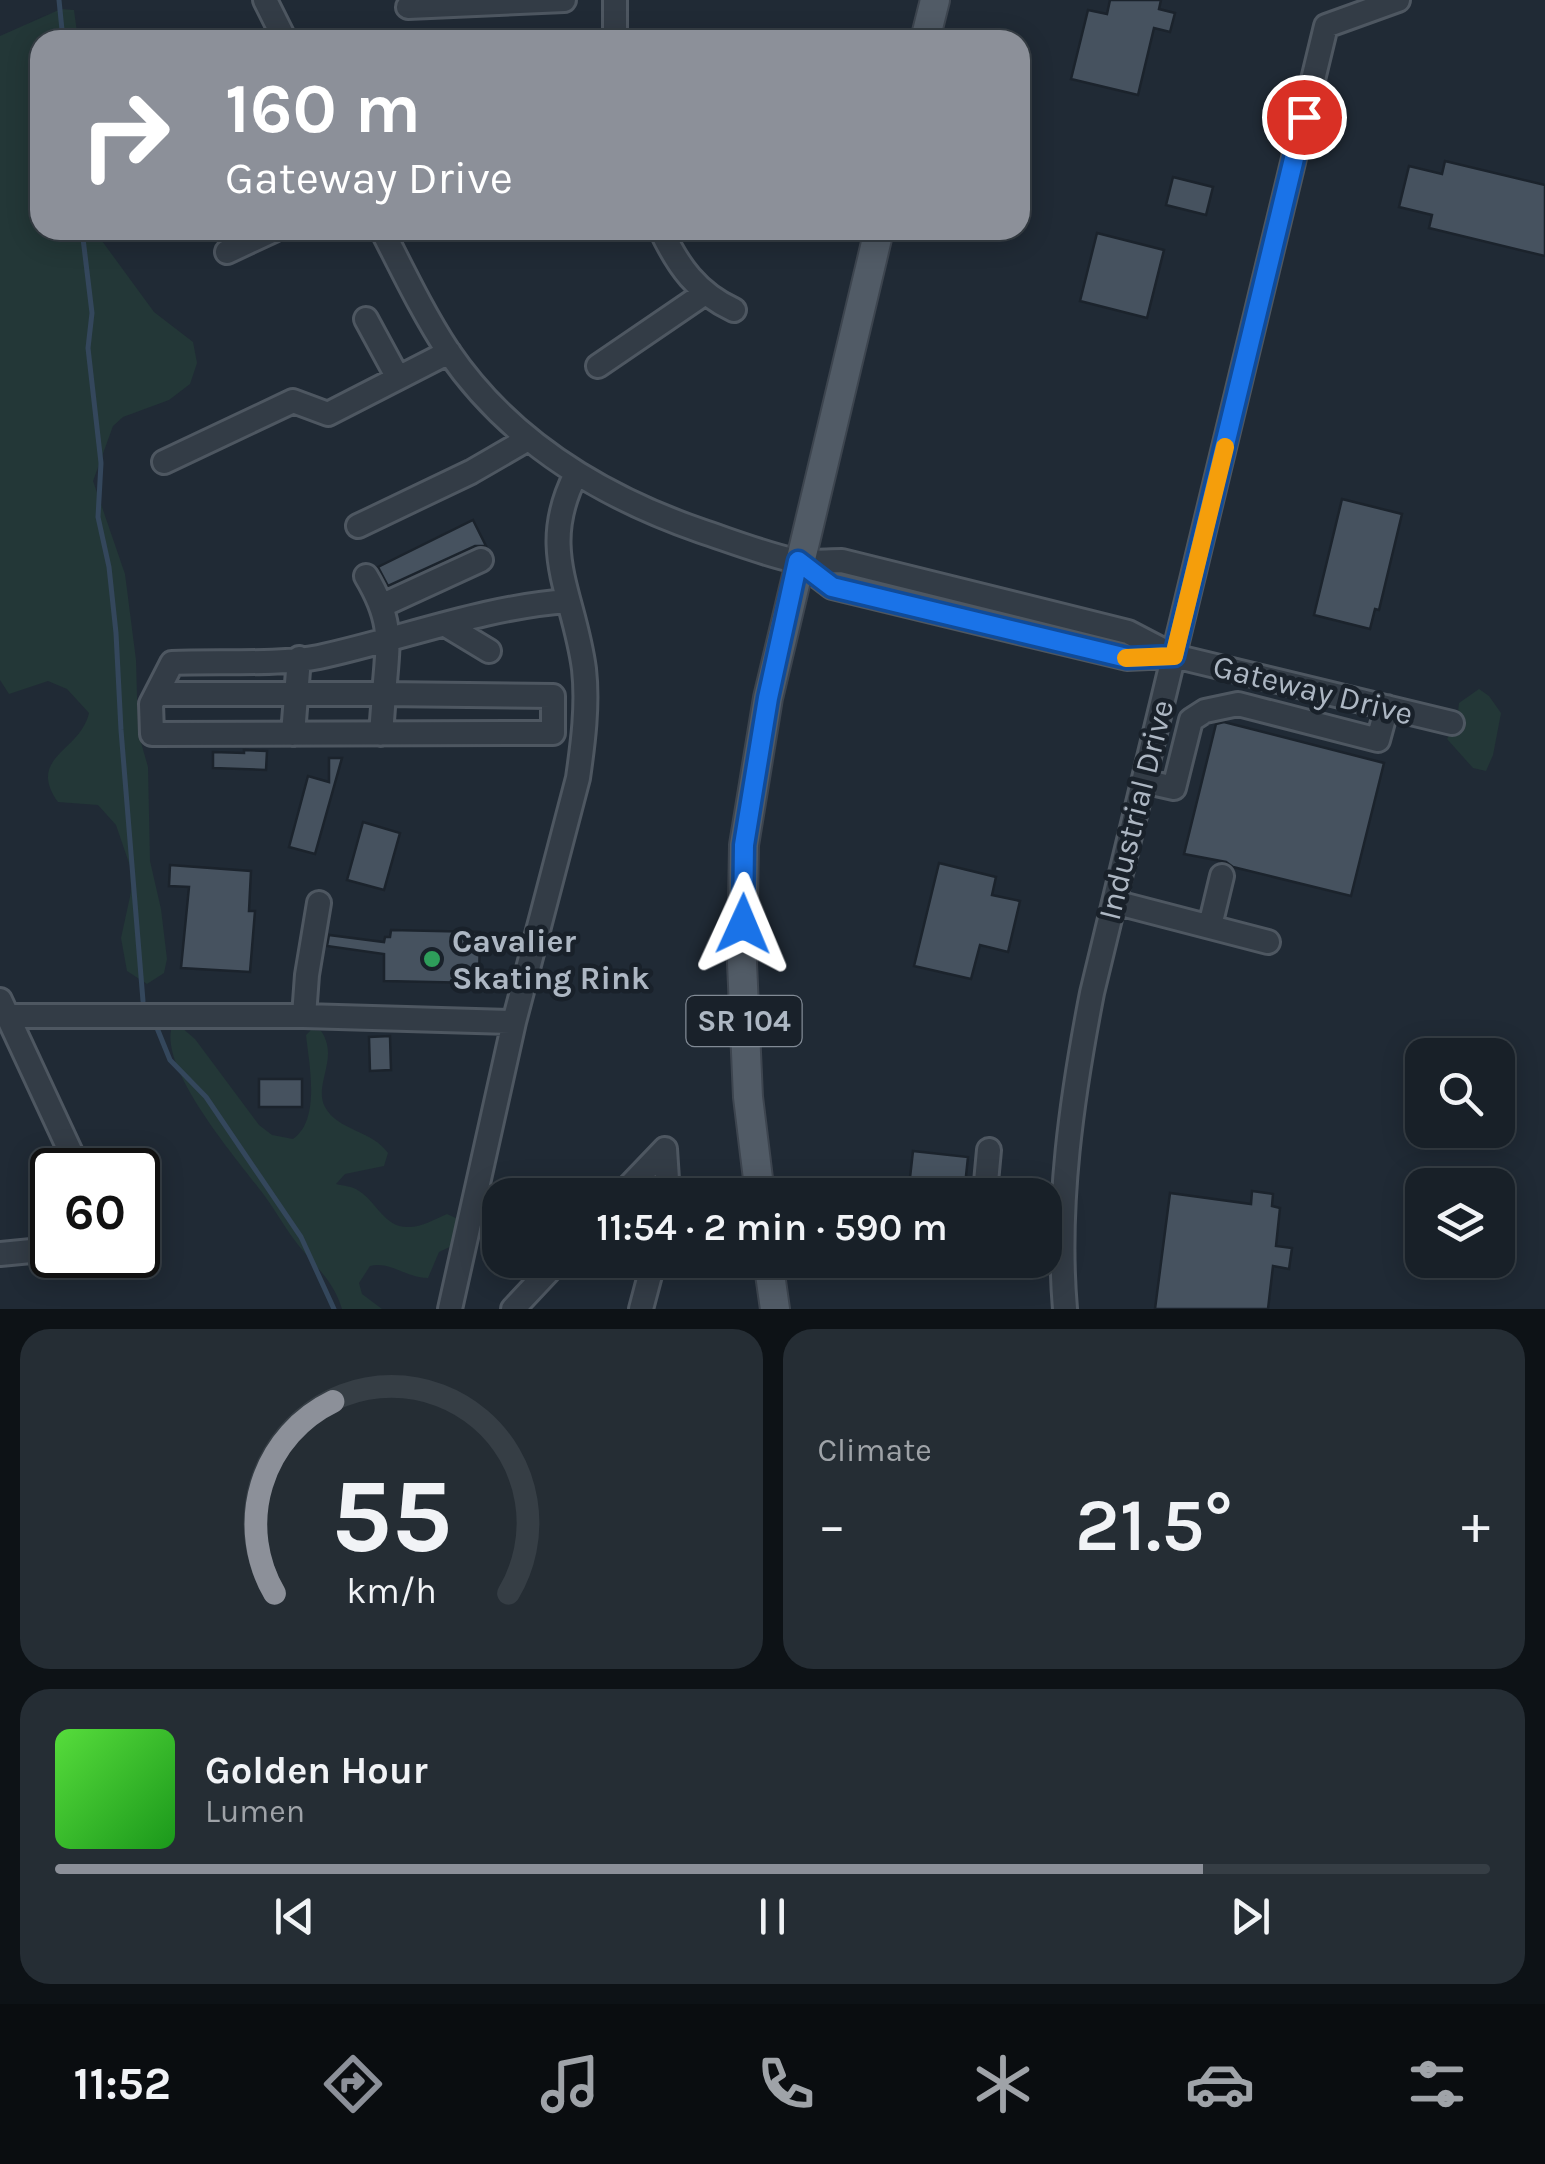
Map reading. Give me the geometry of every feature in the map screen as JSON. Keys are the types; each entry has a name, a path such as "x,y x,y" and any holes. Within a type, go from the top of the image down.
{"main road":[{"path":"927,30 934,0"},
{"name":"SR 104","path":"758,1178 748,1097 742,963 744,845 768,698 798,561 877,240"},
{"path":"771,1278 775,1309"}],"street":[{"path":"264,0 280,30"},
{"path":"408,7 564,0"},
{"name":"Industrial Drive","path":"1058,1178 1082,1043 1114,902 1326,26 1398,0"},
{"path":"607,1 614,30"},
{"path":"226,252 252,240"},
{"name":"Gateway Drive","path":"387,240 449,352 478,390 528,439 616,497 666,519 798,561 842,561 1128,632 1174,656 1452,723"},
{"path":"667,240 687,276 704,293 734,310"},
{"path":"598,366 704,293"},
{"path":"366,319 398,378"},
{"path":"164,462 293,402 328,414 449,352"},
{"path":"358,526 471,472 528,439"},
{"path":"450,1309 514,1022 578,778 584,674 556,538 563,500 576,474"},
{"path":"383,605 481,560"},
{"path":"366,576 383,605 388,639 380,734"},
{"path":"158,694 553,696 554,733 152,734 151,704 172,663 314,658 518,604 568,601"},
{"path":"446,625 489,651"},
{"path":"293,734 299,658"},
{"path":"1143,782 1174,788 1192,720 1205,710 1238,704 1378,740 1388,708"},
{"path":"1210,926 1222,876"},
{"path":"304,1016 320,902"},
{"path":"1114,902 1268,942"},
{"path":"69,1148 4,1008 514,1022"},
{"path":"637,1178 665,1149 667,1178"},
{"path":"986,1178 989,1150"},
{"path":"0,1254 30,1251"},
{"name":"Industrial Drive","path":"1062,1264 1065,1309"},
{"path":"513,1309 542,1278"},
{"path":"641,1309 649,1278"}],"green space":[{"path":"61,9 74,10 77,30 30,30 30,240 101,240 154,312 193,342 197,363 190,384 169,400 123,417 113,426 93,481 125,574 136,660 138,732 148,767 150,861 167,959 164,973 147,984 127,971 121,938 131,892 130,866 116,825 98,805 58,802 50,787 51,764 76,737 89,713 67,689 48,681 9,694 0,680 0,36"},
{"path":"1479,689 1501,713 1486,771 1473,768 1447,739 1457,722 1459,703"},
{"path":"181,1027 195,1039 259,1125 272,1135 293,1139 302,1130 310,1105 306,1035 311,1030 321,1031 328,1051 322,1089 325,1107 338,1121 373,1139 388,1153 384,1166 345,1174 336,1184 359,1191 387,1219 400,1226 419,1226 447,1214 460,1220 458,1243 439,1252 428,1278 385,1266 370,1266 359,1283 362,1294 382,1309 342,1309 330,1283 294,1240 190,1092 172,1048 171,1030"}],"building":[{"path":"1110,0 1161,0 1159,9 1175,13 1170,32 1154,28 1138,95 1071,79 1088,10 1107,14"},
{"path":"1445,161 1545,185 1545,256 1429,228 1432,215 1399,207 1409,166 1442,174"},
{"path":"1173,177 1213,187 1206,215 1166,205"},
{"path":"1097,233 1164,250 1147,318 1080,301"},
{"path":"1342,499 1402,514 1379,610 1375,609 1370,629 1314,615"},
{"path":"473,520 486,546 475,546 388,586 378,567"},
{"path":"1224,722 1384,763 1351,896 1184,854 1216,724"},
{"path":"267,751 266,770 213,768 213,752"},
{"path":"329,758 342,758 315,854 289,847 308,776 329,782"},
{"path":"363,822 400,833 384,890 347,880"},
{"path":"939,863 996,877 992,895 1020,901 1008,952 980,945 971,979 914,966"},
{"path":"170,865 251,871 249,911 255,911 250,972 181,968 189,887 169,886"},
{"name":"Cavalier Skating Rink","path":"391,930 480,932 479,983 384,981 384,954 327,946 329,935 384,942"},
{"path":"390,1036 391,1070 370,1071 369,1037"},
{"path":"259,1079 302,1079 302,1107 259,1107"},
{"path":"913,1151 968,1157 966,1178 910,1178"},
{"path":"1252,1191 1273,1194 1272,1206 1280,1208 1276,1246 1292,1248 1289,1269 1273,1266 1268,1309 1155,1309 1170,1193 1251,1204"}],"waterway":[{"path":"59,0 62,30"},
{"path":"83,240 92,313 88,348 101,463 98,517 109,567 116,633 143,1001"},
{"path":"157,1028 170,1060 206,1097 301,1237 334,1309"}],"slow traffic":[{"path":"1126,658 1174,656 1225,447"}],"place":[{"name":"Cavalier Skating Rink","path":"432,959"}],"route":[{"path":"743,924 744,845 768,698 798,561 832,587 1127,658 1174,656 1304,117"}]}
